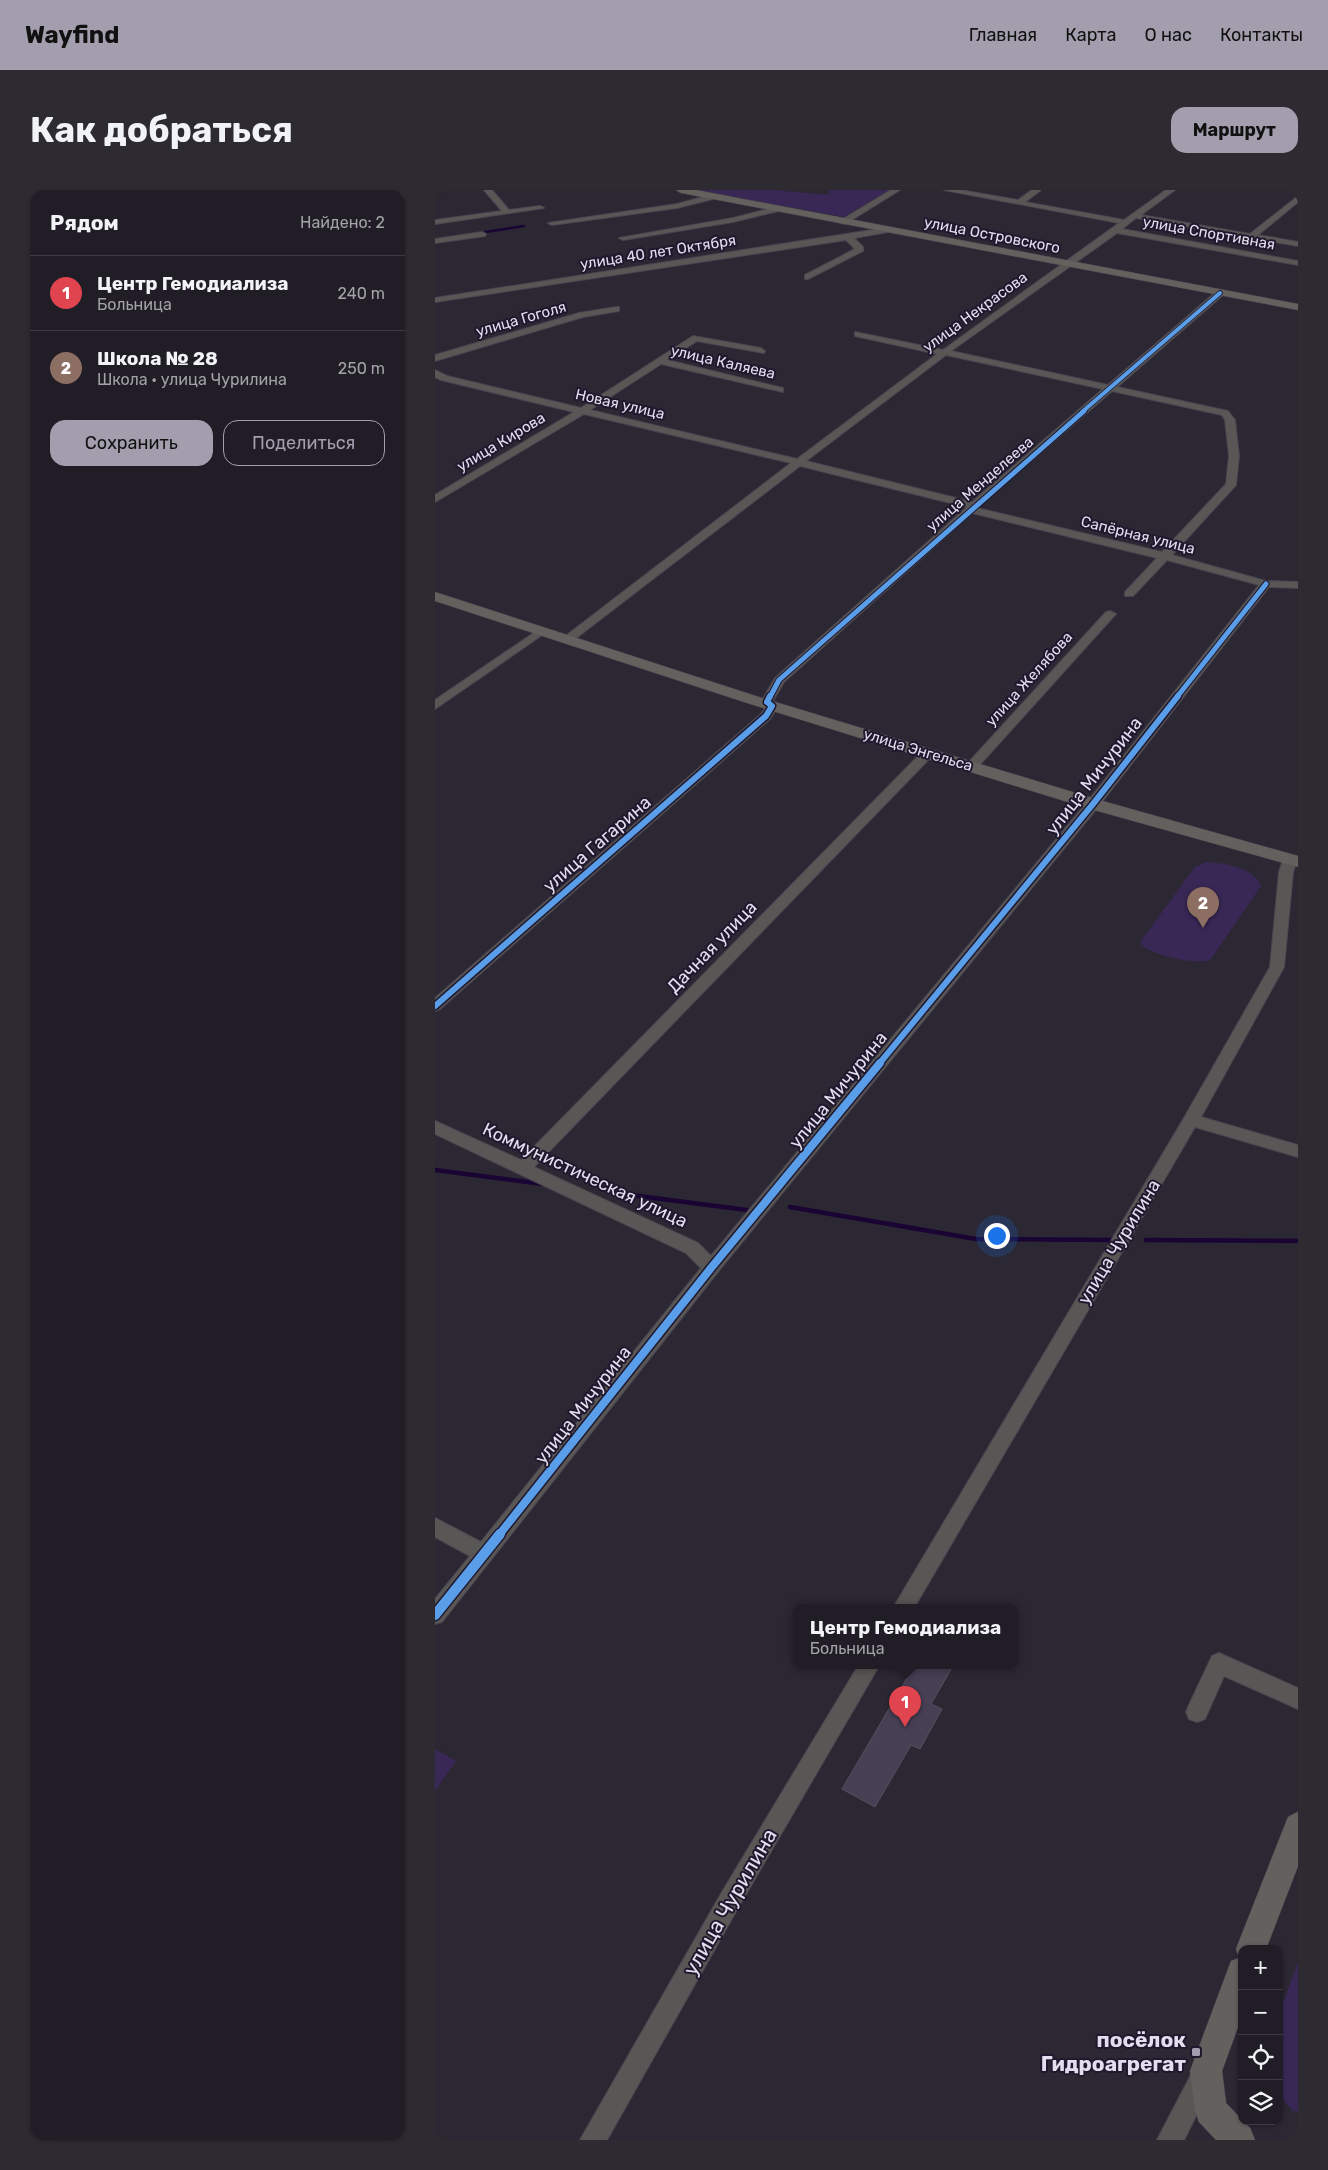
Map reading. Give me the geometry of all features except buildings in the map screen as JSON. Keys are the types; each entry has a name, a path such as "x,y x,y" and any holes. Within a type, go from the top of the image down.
{"main road":[{"name":"улица Островского","path":"681,190 841,222 1298,307"},
{"name":"улица Энгельса","path":"435,596 567,640 1093,804 1294,861"},
{"path":"1253,1945 1298,1826"},
{"path":"1238,1983 1206,2071 1211,2110 1238,2140"}],"street":[{"path":"488,190 507,212"},
{"path":"841,222 896,190"},
{"path":"948,190 1124,222"},
{"path":"1019,203 1037,190"},
{"name":"улица Некрасова","path":"800,462 943,352 1171,190"},
{"path":"552,224 677,206 714,196"},
{"path":"1252,236 1298,198"},
{"path":"435,222 540,208"},
{"path":"620,236 733,220 776,209"},
{"name":"улица Спортивная","path":"1135,216 1298,244"},
{"path":"595,217 606,223"},
{"name":"улица 40 лет Октября","path":"435,300 885,230"},
{"name":"улица Спортивная","path":"1115,230 1298,263"},
{"path":"435,241 481,234"},
{"path":"620,236 630,246"},
{"path":"808,277 860,249 848,237"},
{"name":"улица Менделеева","path":"767,702 779,680 972,508 1220,293"},
{"name":"улица Гоголя","path":"435,358 582,315 616,309"},
{"path":"858,334 1225,413 1230,420 1234,456 1231,484 1129,594"},
{"name":"улица Каляева","path":"582,411 696,338 761,352"},
{"name":"улица Каляева","path":"659,361 779,390"},
{"name":"Новая улица","path":"435,373 444,378 800,462"},
{"path":"435,382 444,378"},
{"name":"улица Кирова","path":"435,499 582,411"},
{"path":"567,640 800,462"},
{"name":"Сапёрная улица","path":"800,462 1266,584 1298,585"},
{"name":"улица Мичурина","path":"435,1615 711,1268 1093,804 1266,584"},
{"name":"улица Желябова","path":"971,766 1110,614"},
{"path":"435,705 541,631"},
{"name":"улица Гагарина","path":"435,1006 766,716 772,706 767,702"},
{"name":"Дачная улица","path":"523,1168 928,753"},
{"name":"улица Чурилина","path":"905,1604 1191,1120 1277,967 1286,872 1294,861"},
{"path":"1191,1120 1298,1152"},
{"name":"Коммунистическая улица","path":"435,1127 692,1248 711,1268"},
{"path":"435,1527 484,1554"},
{"path":"1197,1712 1219,1663 1298,1699"},
{"name":"улица Чурилина","path":"593,2140 730,1900 867,1669"},
{"path":"1170,2140 1206,2071"}],"shaded area":[{"path":"697,190 774,190 828,195 829,190 889,190 844,217"},
{"path":"1206,862 1229,865 1245,870 1252,874 1261,886 1211,959 1196,961 1173,958 1144,947 1140,942 1195,867"},
{"path":"435,1749 456,1761 435,1791"},
{"path":"1298,1962 1298,2111 1293,2111 1283,2099 1283,2003"}],"waterway":[{"path":"479,233 524,226"},
{"path":"435,1170 543,1184"},
{"path":"623,1194 747,1210"},
{"path":"790,1207 976,1239 1116,1240"},
{"path":"1146,1240 1298,1241"}],"cycle path":[{"path":"435,1006 766,716 772,706 767,702 779,680 974,506 1220,293"},
{"path":"435,1615 711,1268 1093,804 1266,584"}],"place":[{"name":"Школа № 28","path":"1203,928"},
{"name":"Центр Гемодиализа","path":"905,1727"},
{"name":"посёлок Гидроагрегат","path":"1196,2052"}]}
